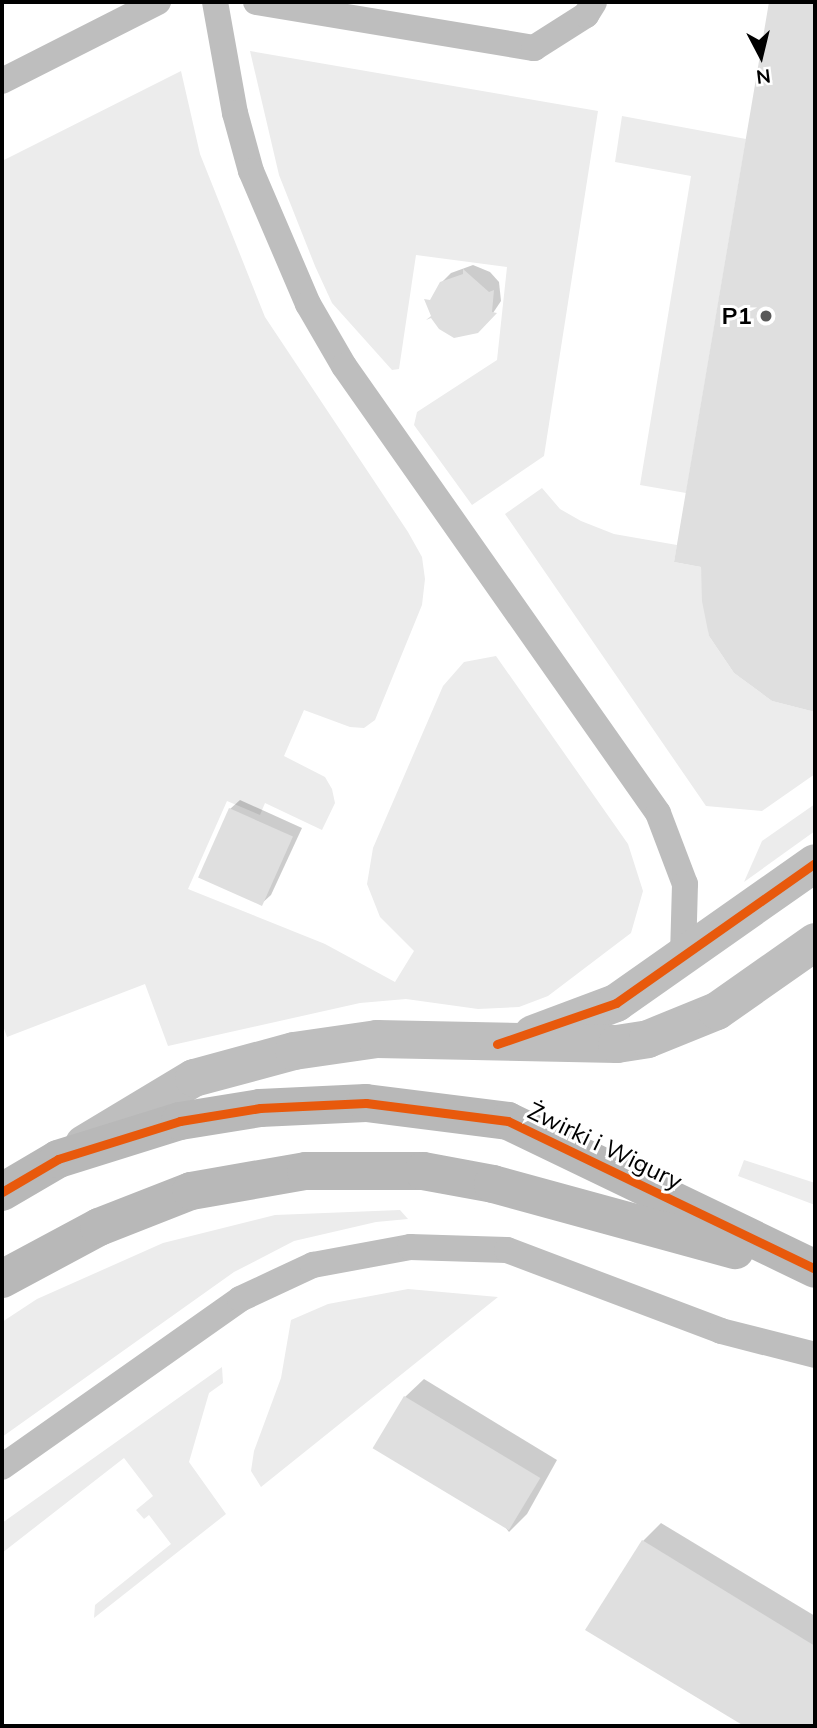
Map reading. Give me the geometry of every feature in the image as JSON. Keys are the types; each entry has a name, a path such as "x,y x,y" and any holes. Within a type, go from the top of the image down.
{"street":[{"path":"497,1044 616,1003 815,863"},
{"path":"58,1159 194,1078 293,1051 377,1039 497,1044 617,1044 648,1040 717,1011 815,942"},
{"name":"Żwirki i Wigury","path":"2,1192 58,1159 180,1121 260,1108 366,1103 508,1121 815,1271"},
{"name":"Żwirki i Wigury","path":"2,1279 99,1227 191,1191 306,1171 423,1171 493,1184 815,1271"}],"lane":[{"path":"2,81 158,2"},
{"path":"215,2 233,101 251,171 308,304 351,376 658,813 685,884 683,955"},
{"path":"256,2 534,48 586,15 594,2"},
{"path":"2,1467 240,1299 313,1265 410,1247 507,1250 721,1331 815,1355"}],"shaded area":[{"path":"250,51 598,111 544,456 472,505 414,425 417,412 497,360 507,267 416,255 399,369 392,370 332,303 315,266 279,175"},
{"path":"181,71 200,154 265,317 408,532 422,557 425,579 422,605 375,720 364,728 350,727 304,710 284,756 325,777 332,789 335,803 322,830 265,803 260,815 227,801 188,889 325,944 395,982 414,951 380,917 367,884 373,848 443,686 464,662 496,656 628,844 643,891 631,933 548,996 519,1007 478,1009 406,999 360,1003 168,1046 145,984 7,1037 2,1023 2,161"},
{"path":"622,116 746,139 686,493 640,485 691,176 615,162"},
{"path":"542,488 560,509 581,521 614,534 677,545 674,562 701,567 709,636 734,673 772,701 815,712 815,774 762,811 706,806 505,514"},
{"path":"815,804 815,831 744,882 762,841"},
{"path":"744,1160 815,1183 815,1205 738,1176"},
{"path":"400,1210 408,1219 376,1222 294,1241 234,1272 2,1437 2,1322 37,1299 163,1243 275,1215"},
{"path":"408,1289 498,1297 261,1487 251,1471 254,1451 281,1378 291,1320 328,1304"},
{"path":"222,1367 223,1383 209,1393 189,1462 226,1514 94,1618 95,1605 171,1544 149,1515 144,1519 136,1510 153,1496 124,1458 2,1553 2,1523"}],"building":[{"name":"P1","path":"769,2 815,2 815,712 772,701 734,673 709,636 702,601 701,567 674,562"},
{"path":"463,269 489,292 494,290 492,312 497,313 478,333 454,338 439,329 431,318 426,320 431,316 424,299 430,300 440,282 463,274"},
{"path":"229,808 293,836 262,906 198,877"},
{"path":"404,1396 540,1478 509,1530 373,1448"},
{"path":"642,1540 815,1646 815,1726 744,1726 585,1630"}],"cycle path":[{"path":"497,1044 616,1003 815,863"},
{"path":"2,1192 58,1159 180,1121 260,1108 366,1103 508,1121 815,1269"}],"place":[{"name":"P1","path":"766,316"}]}
